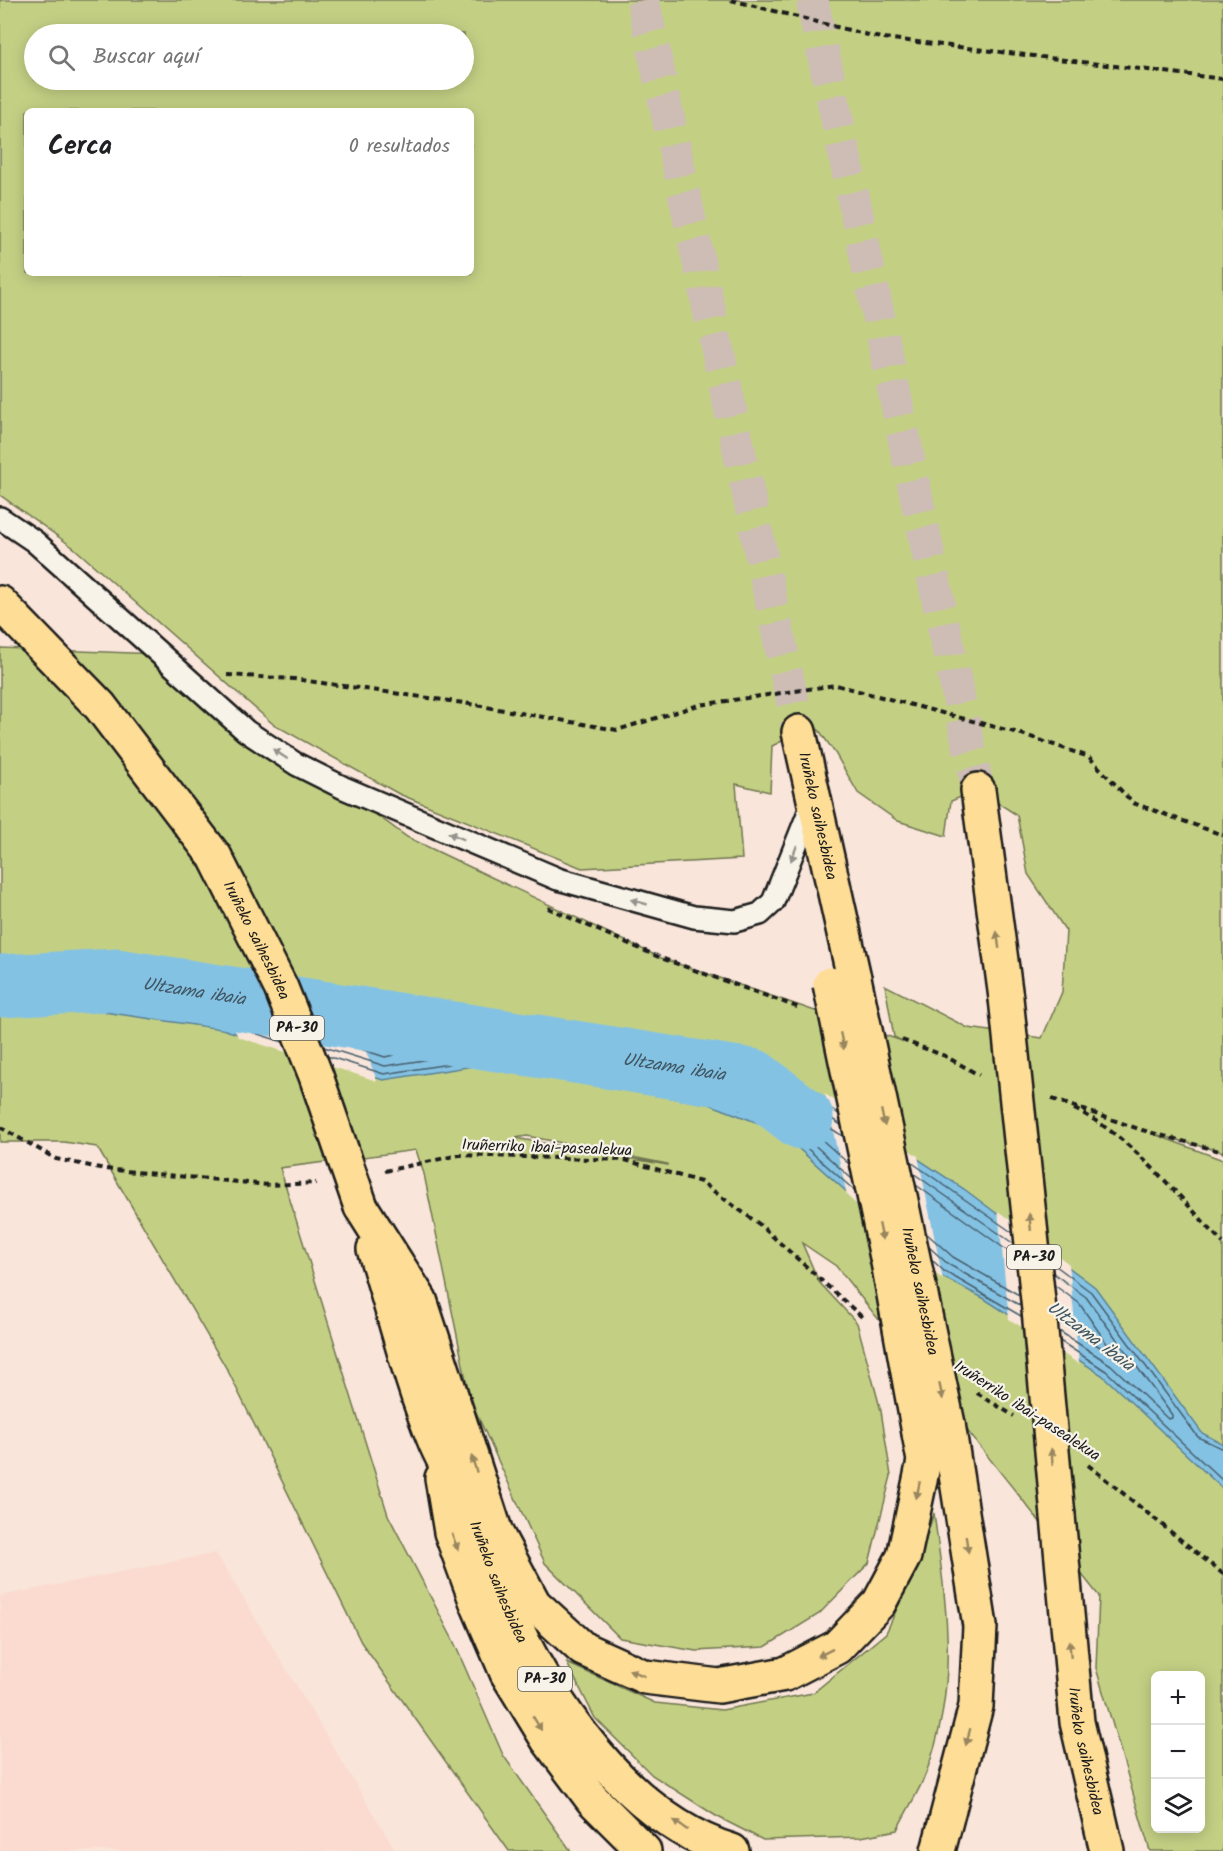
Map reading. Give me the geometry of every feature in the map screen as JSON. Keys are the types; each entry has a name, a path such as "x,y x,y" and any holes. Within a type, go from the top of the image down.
{"highway":[{"name":"Iruñeko saihesbidea","path":"0,603 100,706 215,857 281,988 316,1076 361,1207 436,1443 451,1532 477,1604 507,1673 548,1740 592,1799 644,1851"},
{"name":"Iruñeko saihesbidea","path":"800,732 834,893 842,981 933,1428 980,1626 976,1706 938,1851"},
{"name":"Iruñeko saihesbidea","path":"978,790 1006,998 1039,1310 1077,1722 1107,1851"},
{"path":"361,1207 420,1300 496,1533 534,1604 583,1649 645,1677 719,1686 785,1674 837,1647 879,1603 904,1556 933,1428"},
{"name":"Iruñeko saihesbidea","path":"436,1443 471,1515 505,1604 566,1716 607,1766 653,1808 708,1844 732,1851"}],"lane":[{"path":"0,518 33,541 246,731 296,765 344,788 558,879 694,918 735,921 760,914 774,902 814,798"}],"path":[{"path":"731,0 876,37 1223,79"},
{"path":"225,675 294,679 464,703 617,730 699,705 836,685 1022,734 1089,757 1133,802 1223,835"},
{"path":"545,907 661,958 804,1009"},
{"path":"894,1037 945,1056 984,1077"},
{"path":"1041,1096 1142,1130 1223,1152"},
{"path":"1052,1099 1096,1119 1151,1169 1223,1243"},
{"path":"0,1127 56,1159 105,1169 269,1185 323,1183"},
{"name":"Iruñerriko ibai-pasealekua","path":"379,1172 459,1155 471,1155 625,1160 701,1182 759,1224 873,1325"},
{"name":"Iruñerriko ibai-pasealekua","path":"973,1390 1023,1422"},
{"name":"Iruñerriko ibai-pasealekua","path":"1082,1461 1223,1574"}],"shaded area":[{"path":"216,1553 396,1851 0,1851 0,1596"}],"green space":[{"path":"0,0 1223,0 1223,1152 1151,1133 1223,1160 1223,1851 1150,1851 1096,1668 1099,1596 836,1266 802,1243 819,1282 857,1323 881,1411 891,1476 869,1563 819,1614 765,1647 696,1651 620,1638 545,1563 470,1399 424,1174 416,1150 280,1168 388,1515 453,1640 503,1755 571,1851 509,1851 361,1642 228,1371 97,1147 64,1142 0,1142 0,648 158,654 407,837 661,958 902,1041 894,1037 885,985 968,1028 1042,1038 1062,992 1066,931 1028,874 1017,815 978,790 951,801 946,836 898,821 858,793 819,730 800,732 772,746 770,792 736,784 742,859 582,868 399,794 273,724 74,548 0,495","holes":["527,1136 668,1165 515,1138"]},
{"path":"934,1513 946,1612 947,1675 937,1740 920,1787 897,1830 861,1837 763,1840 716,1816 652,1775 595,1718 567,1663 655,1703 722,1710 813,1693 886,1633 918,1562"}],"water":[{"path":"0,971 117,980 727,1076 782,1070 964,1189 1095,1287 1202,1433 1223,1444 1223,1489 1102,1375 983,1298 940,1276 779,1131 709,1104 474,1066 383,1080 222,1029 41,1003 0,1008"}],"pier":[{"path":"219,993 352,1014 377,1081 238,1037"},
{"path":"825,1094 918,1156 943,1280 847,1196"},
{"path":"998,1211 1069,1264 1079,1364 1009,1319"}],"waterway":[{"name":"Ultzama ibaia","path":"0,986 117,980 752,1080 802,1118"}],"tunnel":[{"path":"643,0 799,732"},
{"path":"812,0 978,790"}]}
